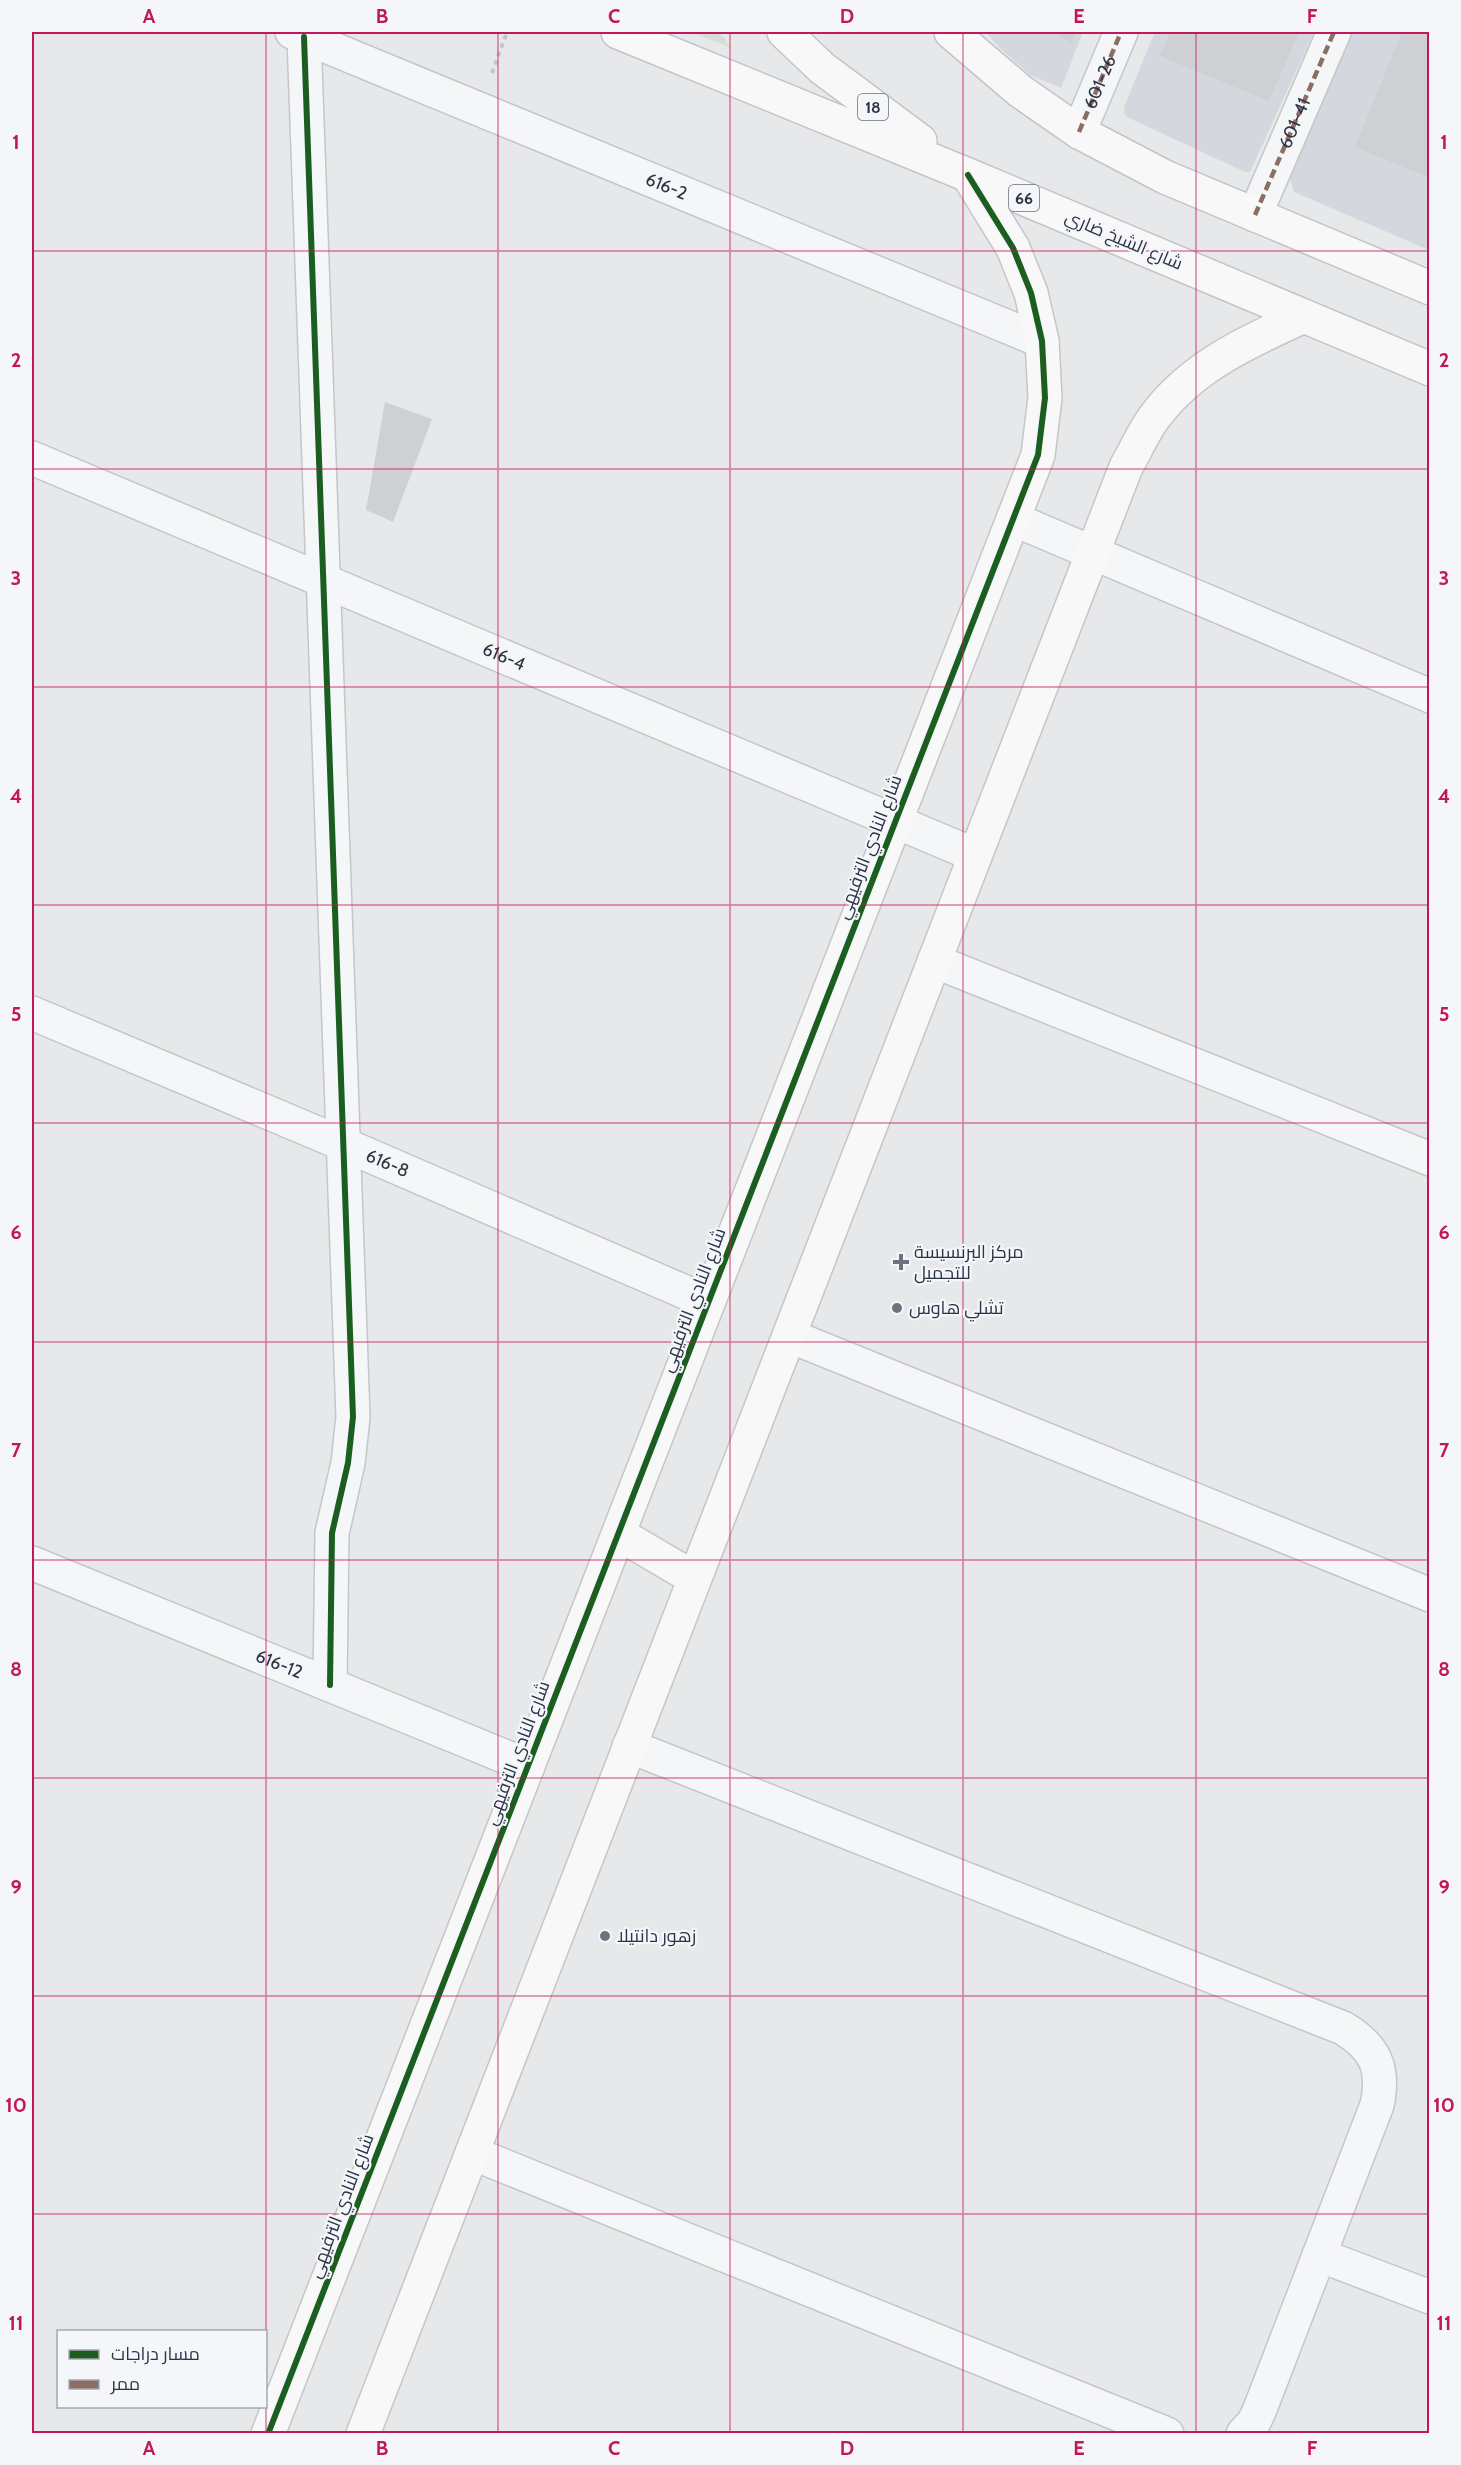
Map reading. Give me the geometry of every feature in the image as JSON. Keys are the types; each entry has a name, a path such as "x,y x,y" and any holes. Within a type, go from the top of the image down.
{"street":[{"name":"شارع الشيخ ضاري","path":"618,32 968,175 1430,369"},
{"name":"18","path":"784,32 822,68 968,175"},
{"path":"951,32 1020,92 1079,132 1165,177 1430,288"},
{"name":"601-26","path":"1079,132 1121,32"},
{"name":"601-41","path":"1255,215 1334,32"},
{"path":"298,34 323,580 353,1417 348,1463 332,1533 330,1685"},
{"name":"616-2","path":"298,34 1042,341"},
{"name":"شارع النادي الترفيهي","path":"268,2433 1038,455 1045,398 1042,341 1031,293 1013,248 968,175"},
{"path":"363,2433 1126,467 1156,415 1197,372 1248,341 1304,316"},
{"name":"616-4","path":"32,458 975,855"},
{"path":"1013,519 1430,696"},
{"path":"934,961 1430,1159"},
{"name":"616-8","path":"32,1013 708,1302"},
{"path":"790,1335 1430,1595"},
{"path":"619,1534 694,1578"},
{"name":"616-12","path":"32,1563 528,1766"},
{"path":"629,1746 1321,2019 1357,2036 1368,2046 1376,2060 1380,2074 1377,2105 1260,2409 1254,2422 1243,2433"},
{"path":"472,2153 1167,2433"},
{"path":"1319,2255 1430,2297"}],"path":[{"path":"490,80 507,32"}],"shaded area":[{"path":"986,32 1083,32 1061,88 1030,75"},
{"path":"1155,32 1314,32 1250,172 1245,172 1127,117 1124,113 1124,107"},
{"path":"1352,32 1429,32 1429,250 1294,192 1288,173"}],"green space":[{"path":"691,32 718,32 732,48"}],"building":[{"path":"1056,32 1075,32 1071,43"},
{"path":"1170,32 1299,32 1269,101 1160,56"},
{"path":"1402,32 1430,32 1430,178 1355,147"},
{"path":"385,402 432,419 393,522 366,510"}],"marked path":[{"path":"1079,132 1121,32"},
{"path":"1255,215 1334,32"}],"cycle path":[{"path":"304,37 353,1417 348,1463 332,1533 330,1685"},
{"path":"268,2434 1038,455 1045,398 1042,341 1031,293 1013,248 968,175"}],"place":[{"name":"مركز البرنسيسة للتجميل","path":"901,1262"},
{"name":"تشلي هاوس","path":"897,1308"},
{"name":"زهور دانتيلا","path":"605,1936"}]}
